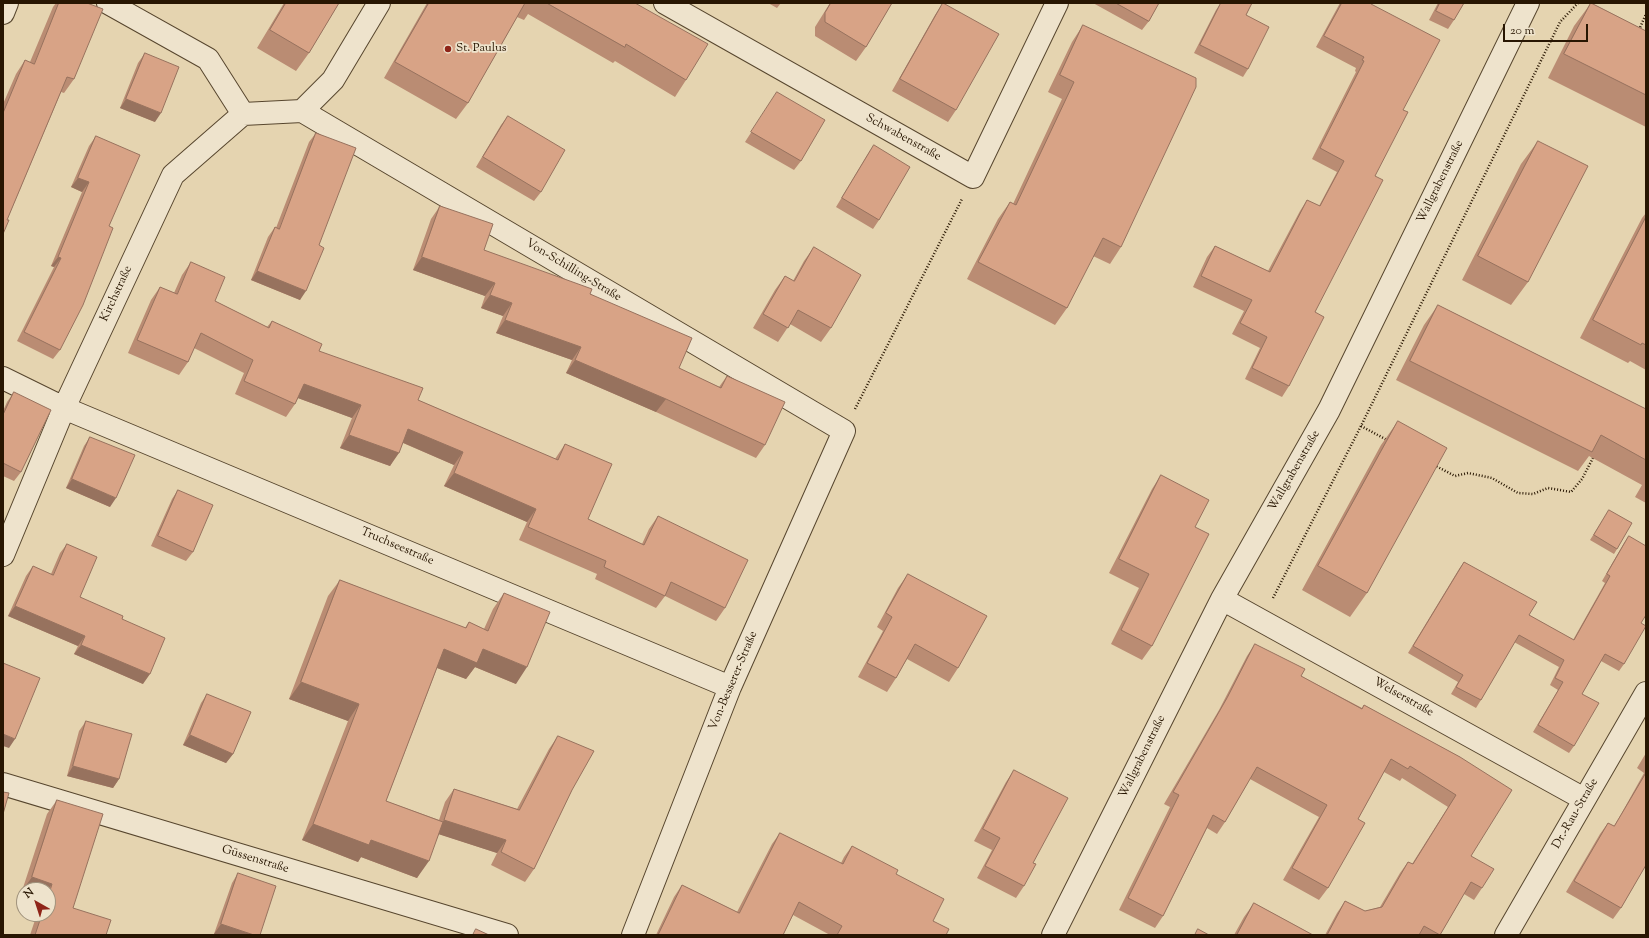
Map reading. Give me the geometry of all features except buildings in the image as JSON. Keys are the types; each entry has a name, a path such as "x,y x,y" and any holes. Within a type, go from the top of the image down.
{"street":[{"path":"3,12 7,3"},
{"path":"108,3 208,59 243,114 302,111 333,80 379,3"},
{"name":"Schwabenstraße","path":"665,3 973,177"},
{"path":"973,177 1057,3"},
{"name":"Wallgrabenstraße","path":"1053,935 1222,599 1330,410 1528,3"},
{"name":"Von-Schilling-Straße","path":"302,111 844,430"},
{"name":"Kirchstraße","path":"3,555 64,408 173,175 243,114"},
{"name":"Truchseestraße","path":"3,378 64,408 730,687"},
{"name":"Von-Besserer-Straße","path":"632,935 730,687 844,430"},
{"name":"Welserstraße","path":"1222,599 1584,799"},
{"name":"Dr.-Rau-Straße","path":"1506,935 1646,693"},
{"name":"Güssenstraße","path":"3,784 507,935"}],"path":[{"path":"1262,620 1361,426 1560,22 1578,3"},
{"path":"1638,34 1646,14"},
{"path":"844,430 973,177"},
{"path":"1361,426 1388,440"},
{"path":"1428,462 1455,476 1468,473 1492,478 1518,493 1533,494 1548,488 1571,492 1582,479 1596,452"}],"place":[{"name":"St. Paulus","path":"448,49"}]}
